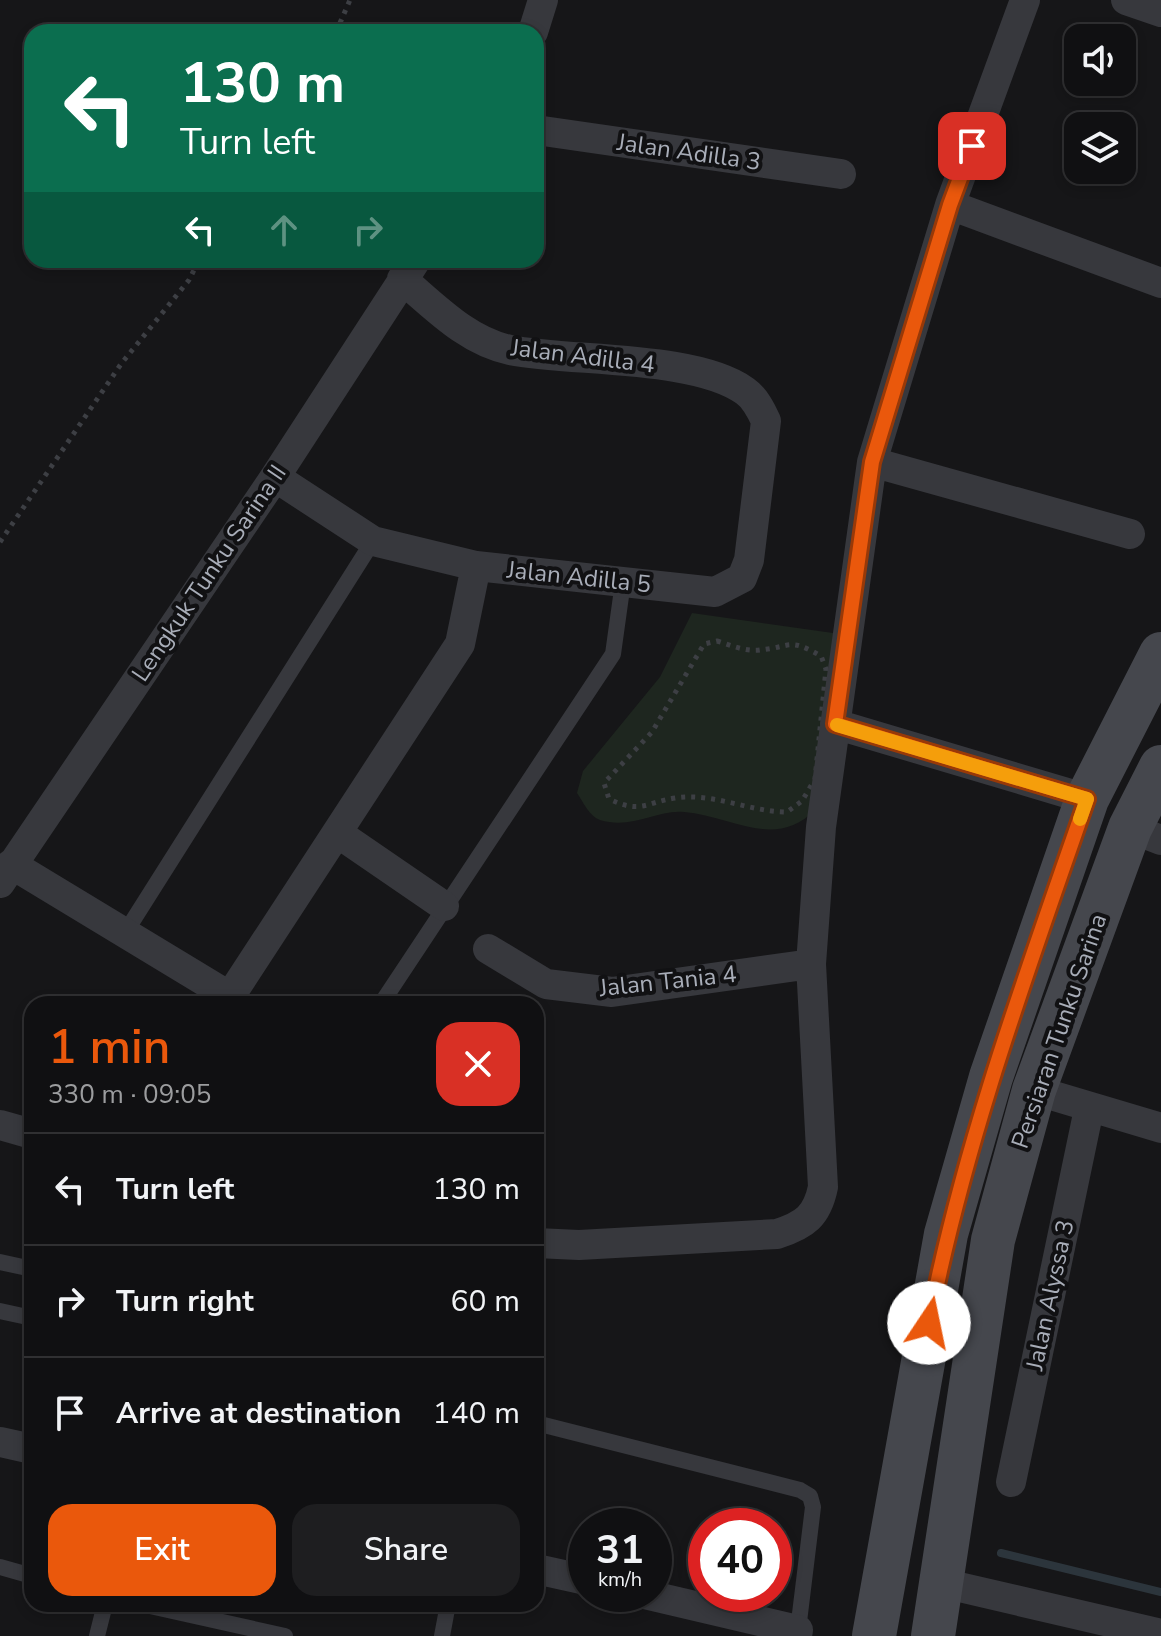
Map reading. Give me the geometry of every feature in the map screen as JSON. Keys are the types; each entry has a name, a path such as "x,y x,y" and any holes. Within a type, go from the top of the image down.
{"street":[{"path":"536,24 543,0"},
{"path":"544,1243 579,1245 777,1234 809,1219 819,1207 823,1187 811,964 821,827 872,462 950,205 1025,0"},
{"path":"1126,0 1161,12"},
{"name":"Jalan Adilla 3","path":"544,131 841,174"},
{"path":"950,205 1161,283"},
{"name":"Jalan Adilla 4","path":"409,270 459,327 483,340 509,349 670,367 723,381 746,391 766,421"},
{"name":"Lengkuk Tunku Sarina II","path":"6,873 275,477 409,270"},
{"name":"Jalan Adilla 5","path":"275,477 373,541 476,566 715,592 742,578 749,560 766,421"},
{"path":"872,462 1130,534"},
{"path":"230,996 339,834 460,644 476,566"},
{"name":"Persiaran Tunku Sarina","path":"874,1636 946,1234 991,1077 1087,799 1161,654"},
{"path":"835,724 1087,799"},
{"name":"Persiaran Tunku Sarina","path":"933,1636 993,1240 1034,1090 1145,834 1161,767"},
{"path":"339,834 444,906"},
{"path":"6,873 125,933 221,996"},
{"name":"Jalan Tania 4","path":"488,949 546,984 612,992 811,964"},
{"path":"1034,1090 1089,1109 1161,1128"},
{"name":"Jalan Alyssa 3","path":"1011,1482 1089,1109"},
{"path":"0,1125 24,1132"},
{"path":"0,1442 24,1447"},
{"path":"544,1571 568,1576"},
{"path":"942,1583 1161,1634"},
{"path":"672,1601 798,1633"}],"lane":[{"path":"125,933 373,541"},
{"path":"386,996 613,654 623,582"},
{"path":"0,1262 24,1267"},
{"path":"0,1311 24,1316"},
{"path":"544,1425 800,1490 810,1496 813,1507 798,1633"},
{"path":"0,1567 24,1574"},
{"path":"97,1636 103,1612"},
{"path":"177,1612 285,1636"},
{"path":"442,1636 446,1612"}],"path":[{"path":"340,24 350,0"},
{"path":"0,542 121,364 189,280 195,268"},
{"path":"717,641 761,650 782,643 804,646 821,656 826,669 815,779 802,801 787,812 765,812 697,797 628,808 609,799 604,783 658,723 704,644 717,641"}],"shaded area":[{"path":"692,613 840,634 816,809 801,821 785,828 753,828 702,815 674,812 623,823 612,822 593,816 577,793 583,771 660,677"}],"waterway":[{"path":"1001,1553 1161,1592"}],"slow traffic":[{"path":"837,725 1087,799 1080,819"}],"route":[{"path":"929,1323 946,1234 991,1077 1087,799 835,724 872,462 950,205 972,146"}]}
